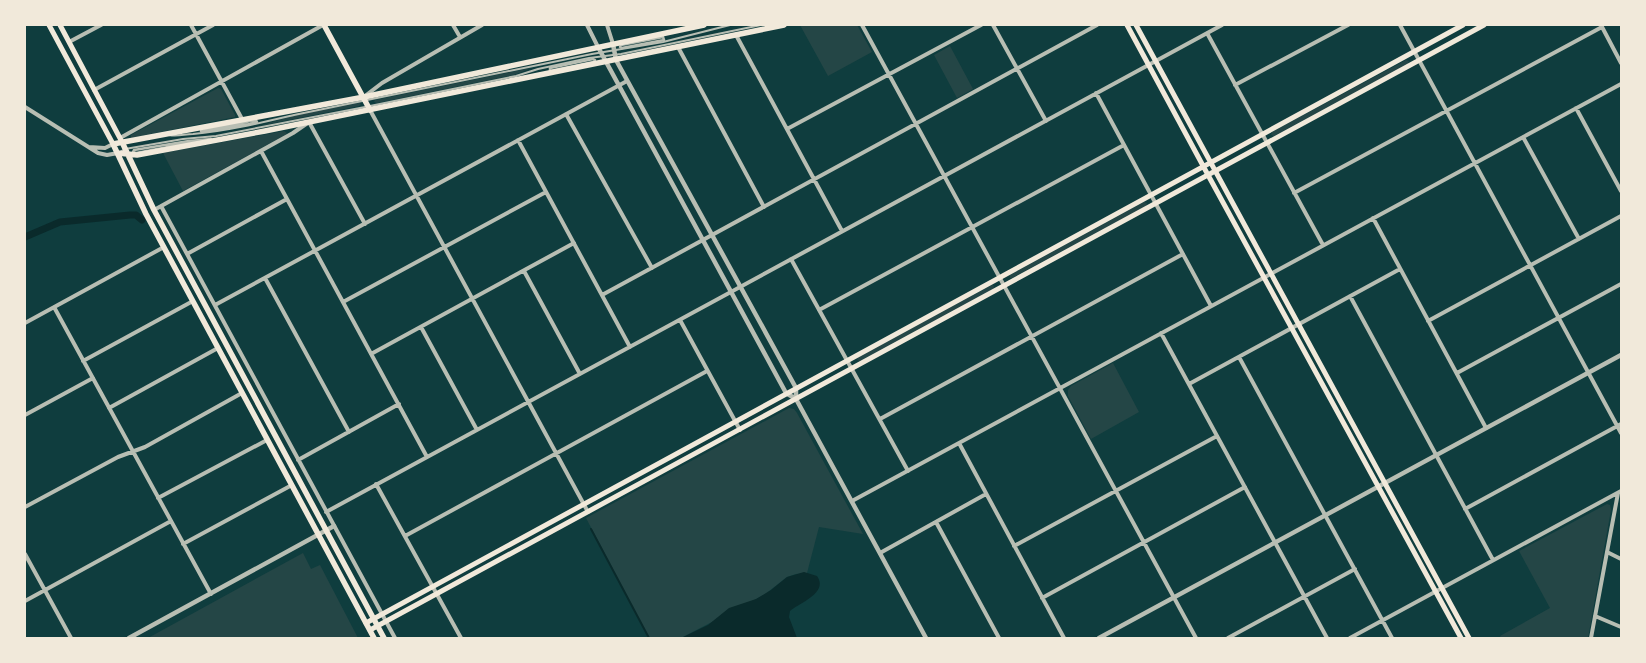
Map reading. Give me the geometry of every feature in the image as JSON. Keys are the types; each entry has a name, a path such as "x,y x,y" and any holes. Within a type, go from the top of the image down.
{"main road":[{"path":"49,25 118,153 142,206 374,638"},
{"path":"60,25 121,140 154,210 384,638"},
{"path":"324,25 367,103"},
{"path":"118,153 126,152 137,155 309,122 367,103 614,52 704,25"},
{"path":"113,144 121,140 242,120 367,103 602,54 678,47 784,25"},
{"path":"1127,25 1461,638"},
{"path":"1136,25 1469,638"},
{"path":"366,623 1463,25"},
{"path":"370,630 1484,25"}],"street":[{"path":"69,42 101,25"},
{"path":"191,25 242,120"},
{"path":"94,90 213,25"},
{"path":"121,140 324,25"},
{"path":"453,25 460,38"},
{"path":"482,25 382,83 367,103 588,512"},
{"path":"587,25 786,393 796,399"},
{"path":"607,25 614,52 627,81 796,388 796,399 926,638"},
{"path":"862,25 1196,638"},
{"path":"787,129 981,25"},
{"path":"993,25 1046,121"},
{"path":"602,295 1097,25"},
{"path":"326,512 1222,25"},
{"path":"1235,85 1348,25"},
{"path":"1400,25 1588,373 1619,425 1621,432"},
{"path":"1294,193 1601,26 1621,63"},
{"path":"1206,33 1323,246"},
{"path":"736,35 842,231"},
{"path":"663,37 664,40 622,48 620,47 621,45 663,37"},
{"path":"678,47 764,207"},
{"path":"593,59 595,60 594,62 550,71 550,68 593,59"},
{"path":"215,305 627,81"},
{"path":"852,501 1621,84"},
{"path":"1096,93 1211,306"},
{"path":"25,107 102,154 118,153"},
{"path":"1576,108 1621,191"},
{"path":"566,114 652,268"},
{"path":"256,120 257,122 201,131 256,120"},
{"path":"154,210 261,151 309,122 365,224"},
{"path":"1523,137 1579,238"},
{"path":"211,139 136,153 133,152 188,141 211,139"},
{"path":"518,140 630,347"},
{"path":"87,146 105,148 113,144"},
{"path":"819,310 1124,144"},
{"path":"261,151 427,457"},
{"path":"343,302 546,192"},
{"path":"187,254 287,199"},
{"path":"161,206 395,638"},
{"path":"1428,321 1621,216"},
{"path":"1373,218 1486,428"},
{"path":"371,354 574,244"},
{"path":"25,323 164,247"},
{"path":"880,419 1183,254"},
{"path":"791,259 908,471"},
{"path":"1189,384 1400,269"},
{"path":"524,271 580,374"},
{"path":"265,278 349,432"},
{"path":"1457,373 1621,284"},
{"path":"1350,296 1493,560"},
{"path":"83,361 193,301"},
{"path":"54,307 211,594"},
{"path":"680,320 740,430"},
{"path":"421,327 477,430"},
{"path":"1162,333 1327,638"},
{"path":"109,408 218,348"},
{"path":"1099,638 1621,355"},
{"path":"1239,357 1392,638"},
{"path":"405,536 707,371"},
{"path":"25,415 93,378"},
{"path":"25,508 118,457 145,447 242,393"},
{"path":"298,460 399,404"},
{"path":"1465,509 1619,425"},
{"path":"1014,546 1217,436"},
{"path":"158,498 267,440"},
{"path":"958,444 1064,638"},
{"path":"376,484 460,638"},
{"path":"183,544 292,486"},
{"path":"1042,598 1245,487"},
{"path":"1591,638 1619,492"},
{"path":"1350,638 1619,492"},
{"path":"880,552 986,494"},
{"path":"25,601 171,521"},
{"path":"936,522 999,638"},
{"path":"129,638 334,526"},
{"path":"1607,552 1621,559"},
{"path":"25,554 71,638"},
{"path":"1228,638 1355,569"},
{"path":"1595,616 1621,627"}],"lane":[{"path":"614,52 730,25"},
{"path":"614,52 761,25"},
{"path":"166,134 174,136 210,133 367,103"},
{"path":"126,152 183,139 216,136 367,103"}],"shaded area":[{"path":"800,25 857,25 872,52 828,76"},
{"path":"950,46 973,89 957,98 934,55"},
{"path":"1406,60 1409,61 1408,64 1274,136 1271,135 1272,132"},
{"path":"531,68 514,75 377,103 374,102 375,100"},
{"path":"218,88 221,89 235,117 131,138 131,135"},
{"path":"361,104 359,106 259,126 296,115"},
{"path":"284,131 287,133 285,135 183,191 163,153"},
{"path":"1144,202 1147,203 1146,206 1010,278 1010,275"},
{"path":"992,285 994,286 993,289 860,361 857,360 858,357"},
{"path":"1113,363 1139,412 1091,439 1068,396 1068,390 1071,386"},
{"path":"789,408 794,409 797,413 863,534 819,527 807,573 787,577 764,595 681,638 649,638 586,518"},
{"path":"1607,504 1610,505 1611,510 1588,638 1501,638 1500,636 1550,608 1519,551"},
{"path":"303,553 311,569 320,565 358,638 148,638"},
{"path":"804,572 817,576 820,582 819,588 811,597 790,611 789,617 797,638 681,638 708,625 729,608 756,599 787,577"}],"waterway":[{"path":"25,237 60,222 130,215 136,215 142,220"},
{"path":"591,529 649,638"}]}
